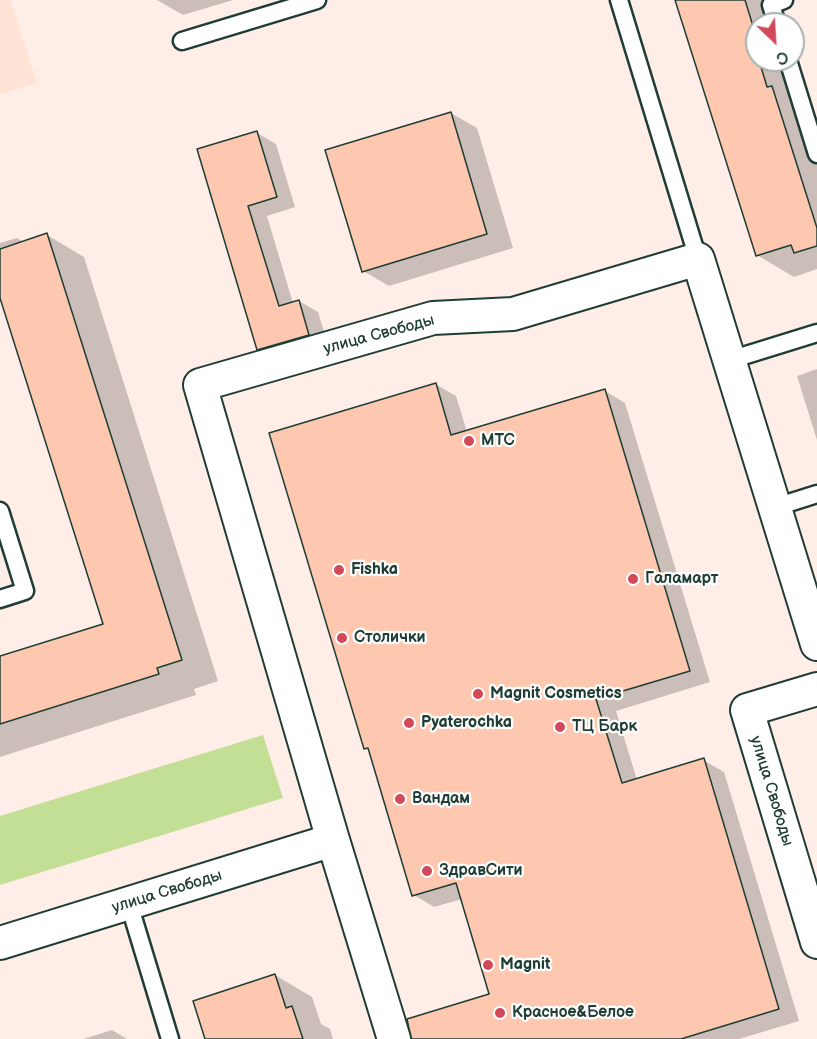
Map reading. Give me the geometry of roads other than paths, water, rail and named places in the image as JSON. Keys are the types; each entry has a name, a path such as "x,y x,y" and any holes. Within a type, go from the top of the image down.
{"street":[{"path":"698,259 817,644"},
{"name":"улица Свободы","path":"394,1039 333,840 200,385 433,318 513,314 698,259"},
{"name":"улица Свободы","path":"817,689 747,710 817,942"},
{"name":"улица Свободы","path":"0,943 333,840"}],"lane":[{"path":"182,41 317,0"},
{"path":"619,0 698,259"},
{"path":"773,12 771,4 784,0"},
{"path":"792,72 817,154"},
{"path":"730,360 817,333"},
{"path":"776,507 817,494"},
{"path":"0,511 25,591 0,598"},
{"path":"129,904 170,1039"}],"place":[{"name":"МТС","path":"469,441"},
{"name":"Fishka","path":"339,570"},
{"name":"Галамарт","path":"633,579"},
{"name":"Столички","path":"342,638"},
{"name":"Magnit Cosmetics","path":"478,694"},
{"name":"Pyaterochka","path":"409,723"},
{"name":"ТЦ Барк","path":"560,727"},
{"name":"Вандам","path":"400,799"},
{"name":"ЗдравСити","path":"427,871"},
{"name":"Magnit","path":"488,965"},
{"name":"Красное&Белое","path":"500,1013"}]}
